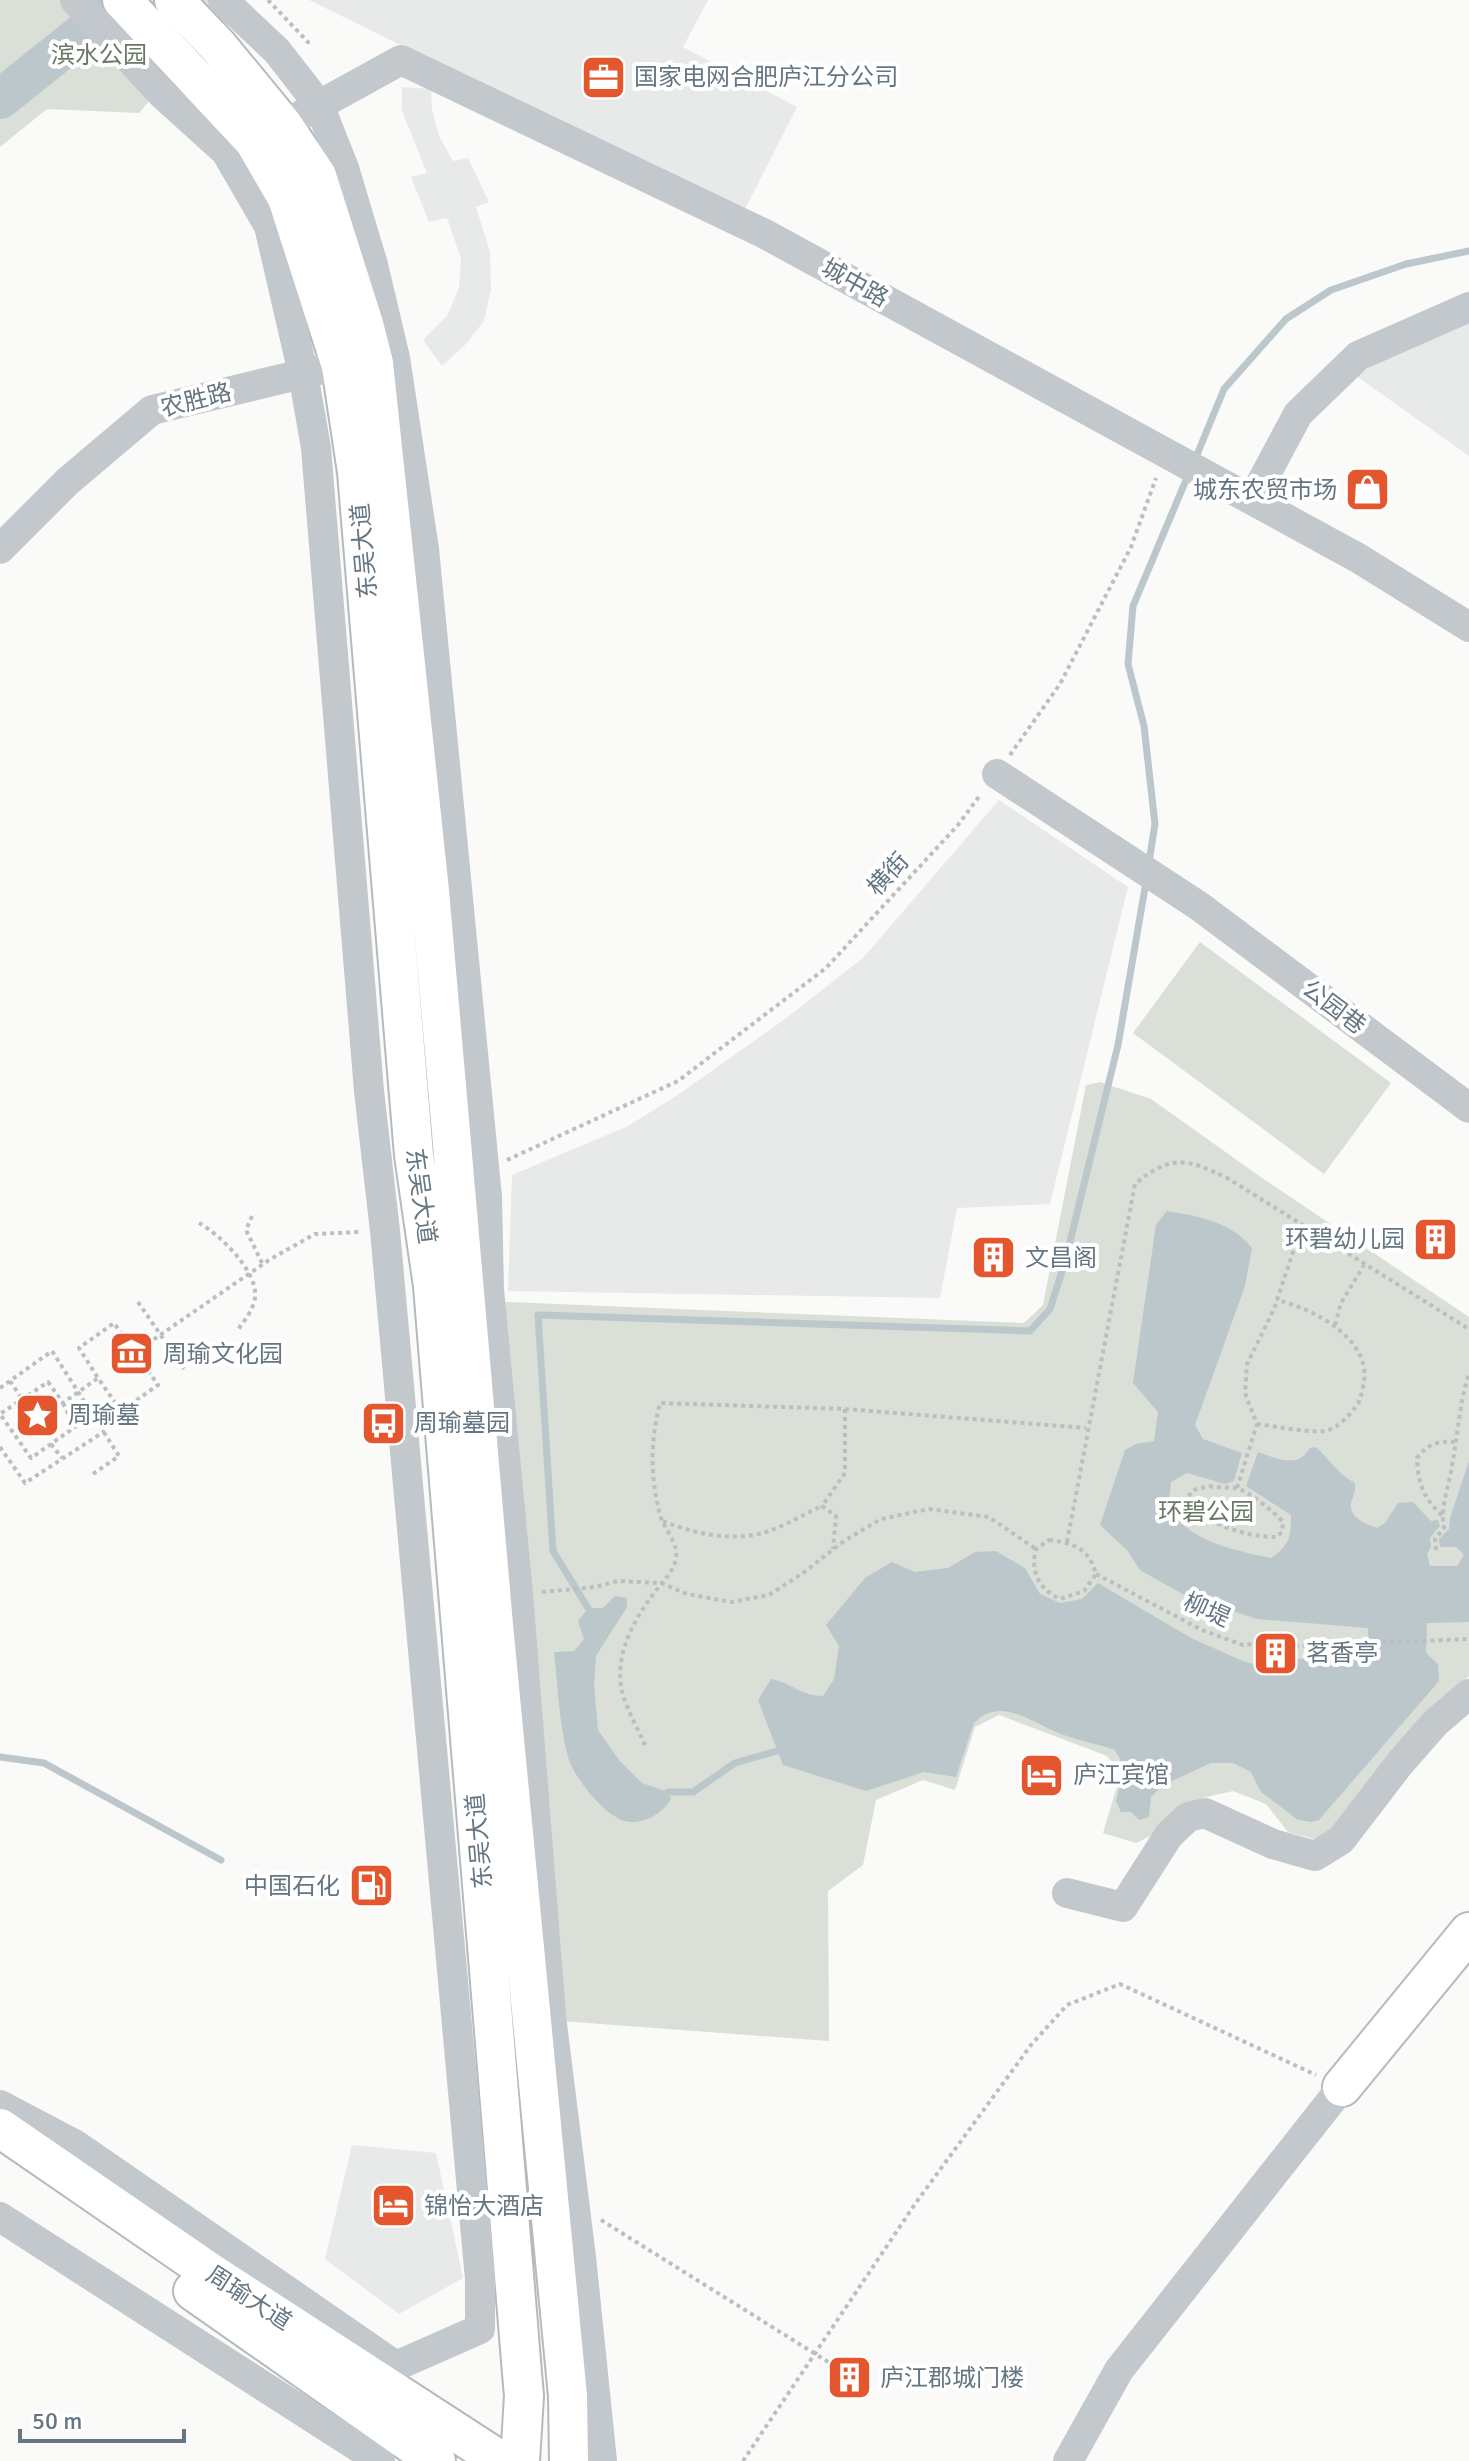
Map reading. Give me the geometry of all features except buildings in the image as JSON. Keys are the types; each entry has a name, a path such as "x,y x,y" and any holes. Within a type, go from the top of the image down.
{"main road":[{"name":"东吴大道","path":"122,0 177,83 254,139 317,176 364,324 430,891 496,1641 568,2396 569,2461"},
{"name":"东吴大道","path":"174,0 232,34 254,139"},
{"name":"东吴大道","path":"370,362 357,472 414,1155 434,1301 524,2396 520,2461"},
{"path":"1342,2087 1469,1932"},
{"name":"周瑜大道","path":"0,2128 208,2271 501,2461"},
{"name":"周瑜大道","path":"0,2157 436,2461"}],"street":[{"path":"75,0 177,83"},
{"path":"223,0 232,34 277,51 319,105 344,168 373,265 370,362 424,549 487,1197 489,1290 518,1594 551,2016 602,2461"},
{"name":"城中路","path":"254,139 401,60 765,234 1358,558 1469,627"},
{"path":"0,2105 76,2145 396,2366 480,2329 480,2279 385,1231 369,1091 316,448 303,373 269,226 254,139"},
{"path":"1252,500 1298,414 1358,356 1469,307"},
{"name":"农胜路","path":"0,549 68,481 152,410 303,373 370,362"},
{"name":"公园巷","path":"997,774 1199,906 1469,1108"},
{"path":"1067,1893 1123,1907 1174,1828 1188,1817 1205,1813 1273,1844 1315,1856 1341,1840 1435,1723 1469,1694"},
{"path":"1068,2461 1119,2370 1342,2087"},
{"path":"0,2217 380,2461"}],"path":[{"name":"横街","path":"484,1170 678,1081 826,968 958,825 997,774 1060,684 1131,547 1183,463"},
{"path":"1067,1542 1135,1184 1150,1171 1172,1161 1202,1166 1229,1179 1469,1329"},
{"path":"252,1216 246,1230 263,1265"},
{"path":"199,1223 221,1237 254,1285 256,1299 237,1331"},
{"path":"1237,1488 1257,1424 1245,1393 1247,1364 1277,1300 1302,1225"},
{"path":"134,1353 263,1265 315,1234 385,1231"},
{"path":"1335,1325 1341,1303 1364,1265"},
{"path":"1257,1424 1326,1431 1345,1421 1359,1404 1365,1382 1364,1359 1335,1325 1315,1313 1277,1300"},
{"path":"138,1302 184,1369"},
{"path":"114,1323 158,1385 121,1411 98,1378 79,1348 114,1323"},
{"path":"0,1388 52,1351 119,1456 90,1476"},
{"path":"1436,1550 1435,1539 1444,1528 1442,1515 1469,1373"},
{"path":"63,1403 98,1378"},
{"path":"10,1381 22,1399"},
{"path":"48,1382 63,1403 75,1427 31,1458 0,1414 48,1382"},
{"path":"645,1745 622,1693 622,1651 640,1611 674,1568 676,1548 663,1521 651,1454 660,1403 845,1409 1087,1428"},
{"path":"663,1521 688,1531 722,1537 765,1532 822,1506 845,1473 845,1409"},
{"path":"0,1447 25,1483 105,1431"},
{"path":"1442,1515 1431,1505 1418,1483 1417,1458 1427,1445 1454,1442"},
{"path":"51,1444 62,1458"},
{"path":"1198,1488 1237,1488 1276,1514 1283,1522 1282,1532 1276,1537 1250,1534 1199,1515 1189,1507 1188,1497 1198,1488"},
{"path":"822,1506 836,1516 833,1549"},
{"path":"560,1590 617,1581 661,1583 687,1594 731,1602 769,1595 881,1519 929,1509 989,1517 1036,1549"},
{"path":"1049,1540 1067,1542 1081,1549 1092,1561 1096,1574 1084,1591 1060,1599 1047,1592 1038,1582 1033,1562 1036,1549 1049,1540"},
{"name":"柳堤","path":"1096,1574 1202,1630 1243,1645 1274,1641 1298,1646 1469,1639"},
{"path":"743,2461 924,2192 1031,2045 1067,2005 1120,1984 1342,2087"},
{"path":"574,2203 833,2365"}],"shaded area":[{"name":"国家电网合肥庐江分公司","path":"309,0 708,0 683,47 797,107 743,213"},
{"path":"402,87 431,89 432,110 439,136 453,161 468,158 489,202 476,207 490,252 491,289 484,321 465,345 442,366 423,340 447,316 459,288 461,258 447,218 429,222 411,177 427,173 402,111"},
{"path":"1469,321 1469,456 1356,376 1389,356"},
{"path":"999,800 1128,887 1050,1204 957,1208 940,1298 508,1291 512,1175 628,1126 781,1022 863,958"},
{"path":"1167,1211 1224,1226 1252,1248 1245,1286 1195,1425 1203,1439 1242,1453 1234,1481 1225,1484 1187,1473 1171,1482 1168,1509 1201,1537 1228,1548 1271,1558 1288,1540 1291,1515 1246,1486 1258,1452 1294,1460 1316,1447 1339,1472 1355,1483 1351,1508 1359,1520 1377,1528 1385,1523 1398,1503 1413,1502 1431,1521 1438,1520 1440,1526 1430,1538 1431,1547 1427,1554 1430,1566 1457,1566 1464,1555 1456,1547 1440,1547 1439,1539 1449,1529 1469,1461 1469,1622 1427,1623 1426,1653 1438,1664 1439,1681 1319,1820 1311,1822 1298,1820 1261,1792 1251,1772 1233,1763 1211,1763 1163,1785 1151,1797 1149,1817 1139,1820 1131,1812 1121,1812 1116,1801 1124,1767 1115,1750 1069,1737 1004,1711 984,1715 974,1723 956,1777 924,1772 866,1791 783,1765 758,1700 771,1679 809,1694 823,1696 834,1679 839,1646 826,1625 865,1578 892,1562 915,1572 948,1568 975,1552 996,1551 1025,1568 1040,1594 1060,1603 1082,1599 1098,1583 1191,1638 1245,1662 1275,1668 1294,1659 1369,1658 1368,1628 1257,1619 1184,1595 1140,1570 1127,1550 1100,1525 1125,1450 1136,1444 1154,1441 1158,1412 1133,1383 1156,1225"},
{"path":"615,1596 627,1598 627,1607 596,1656 594,1684 598,1730 619,1760 642,1783 668,1792 671,1799 654,1816 636,1822 621,1820 602,1807 571,1766 563,1731 554,1652 574,1651 584,1639 578,1621 588,1608 603,1608"},
{"name":"锦怡大酒店","path":"352,2145 436,2153 463,2278 399,2314 325,2259"}],"green space":[{"name":"滨水公园","path":"0,0 235,0 139,113 47,109 0,147"},
{"path":"1200,942 1391,1083 1324,1174 1133,1033"},
{"name":"环碧公园","path":"1100,1082 1151,1099 1469,1317 1469,1676 1400,1746 1321,1841 1288,1832 1266,1804 1233,1791 1202,1798 1171,1826 1136,1843 1103,1833 1121,1773 1107,1756 999,1715 975,1727 955,1790 923,1780 876,1800 863,1865 828,1891 829,2041 561,2021 505,1302 1024,1323 1043,1305 1086,1085"}],"waterway":[{"path":"0,99 124,0"},
{"path":"1194,462 1224,389 1286,319 1331,290 1406,264 1469,251"},
{"path":"1149,862 1155,824 1144,726 1128,664 1133,606 1189,473"},
{"path":"588,1608 553,1551 538,1315 1030,1331 1050,1309 1065,1262 1118,1045 1146,882"},
{"path":"668,1792 693,1792 735,1763 777,1751"},
{"path":"0,1757 44,1763 221,1860"}],"place":[{"name":"国家电网合肥庐江分公司","path":"603,77"},
{"name":"城东农贸市场","path":"1368,490"},
{"name":"环碧幼儿园","path":"1436,1239"},
{"name":"文昌阁","path":"994,1258"},
{"name":"周瑜文化园","path":"132,1354"},
{"name":"周瑜墓","path":"37,1415"},
{"name":"周瑜墓园","path":"383,1423"},
{"name":"茗香亭","path":"1275,1653"},
{"name":"庐江宾馆","path":"1042,1775"},
{"name":"中国石化","path":"371,1886"},
{"name":"锦怡大酒店","path":"393,2206"},
{"name":"庐江郡城门楼","path":"849,2378"}]}
